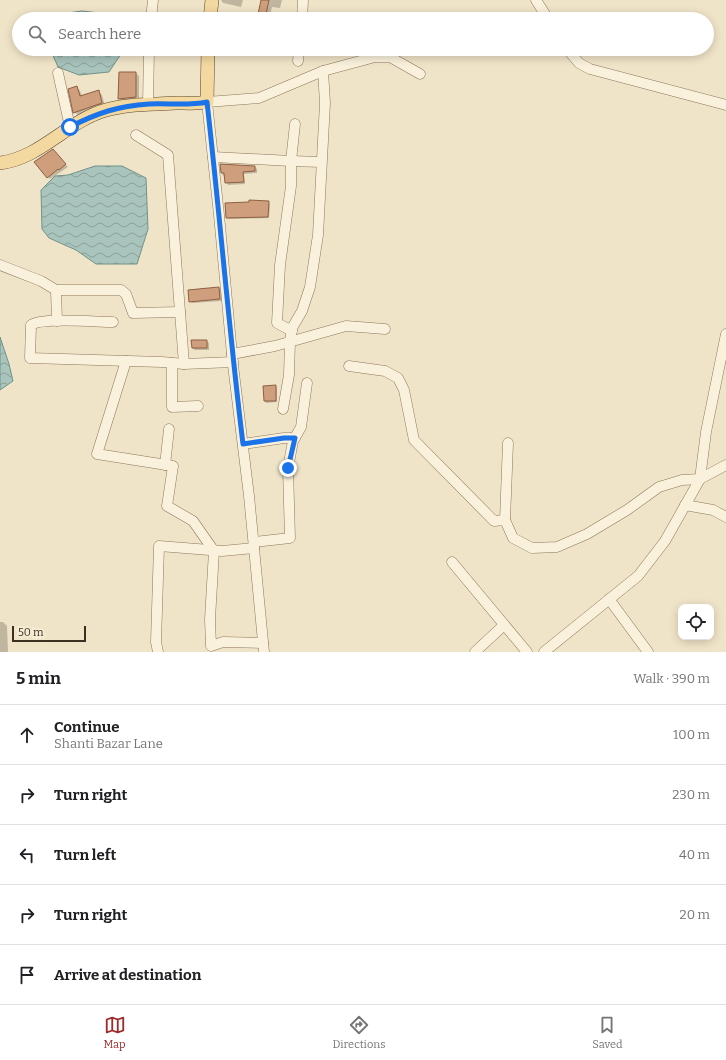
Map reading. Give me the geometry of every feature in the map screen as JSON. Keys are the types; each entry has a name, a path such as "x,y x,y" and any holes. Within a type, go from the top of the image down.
{"main road":[{"path":"211,12 212,0"},
{"path":"0,163 20,159 29,155 70,127 105,111 148,104 207,102 208,56"}],"street":[{"path":"152,12 153,0"},
{"path":"302,12 303,0"},
{"path":"536,0 544,12"},
{"path":"148,104 149,56"},
{"path":"298,56 298,61"},
{"path":"573,56 579,63 590,68 726,105"},
{"path":"126,361 97,454 173,466 167,506 193,521 214,550 210,619 211,646 223,642 264,648 243,444 232,358 207,102 259,98 323,71 375,57 390,57 420,74"},
{"path":"283,409 289,375 292,328 302,311 310,287 318,235 325,103 323,71"},
{"path":"58,73 70,127"},
{"path":"291,336 277,323 280,265 291,186 291,162 295,124"},
{"path":"136,135 168,155 184,364"},
{"path":"213,157 291,162 321,162"},
{"path":"0,265 41,281 56,290 119,289 124,291 126,294 133,312 180,312"},
{"path":"56,290 57,321"},
{"path":"113,322 35,322 31,325 30,358 184,364 232,358 275,346 291,336 346,326 385,329"},
{"path":"544,652 638,576 665,541 700,478 706,432 726,334"},
{"path":"172,363 172,407 198,406"},
{"path":"349,366 385,371 398,378 404,390 414,440 494,521 505,520"},
{"path":"158,652 156,642 159,546 222,551 290,538 288,468 295,438 302,426 307,383"},
{"path":"164,465 169,429"},
{"path":"243,444 284,438 295,438"},
{"path":"508,443 505,520 513,538 532,548 557,547 587,534 627,510 658,487 682,480 700,478 726,465"},
{"path":"685,505 713,510 726,517"},
{"path":"452,562 527,652"},
{"path":"609,599 648,652"},
{"path":"475,652 504,625"}],"water":[{"path":"53,56 120,56 109,72 79,75 58,67"},
{"path":"95,166 122,166 146,178 148,229 137,264 96,264 76,250 49,238 42,229 41,190 55,176 68,175"},
{"path":"0,337 13,381 0,390"}],"building":[{"path":"261,0 269,0 266,12 258,12"},
{"path":"119,72 136,72 136,97 118,99"},
{"path":"77,86 80,96 99,90 102,103 73,113 68,89"},
{"path":"53,149 66,164 47,178 34,162"},
{"path":"220,164 255,166 255,171 243,172 244,182 225,183 224,173 221,173"},
{"path":"249,200 269,201 268,217 226,218 225,203 249,202"},
{"path":"219,287 220,299 189,302 188,290"},
{"path":"191,340 207,340 207,348 192,348"},
{"path":"276,385 276,401 264,401 263,386"}],"route":[{"path":"70,127 105,111 124,107 148,104 207,102 233,364 243,444 284,438 295,438 293,441 288,468"}]}
